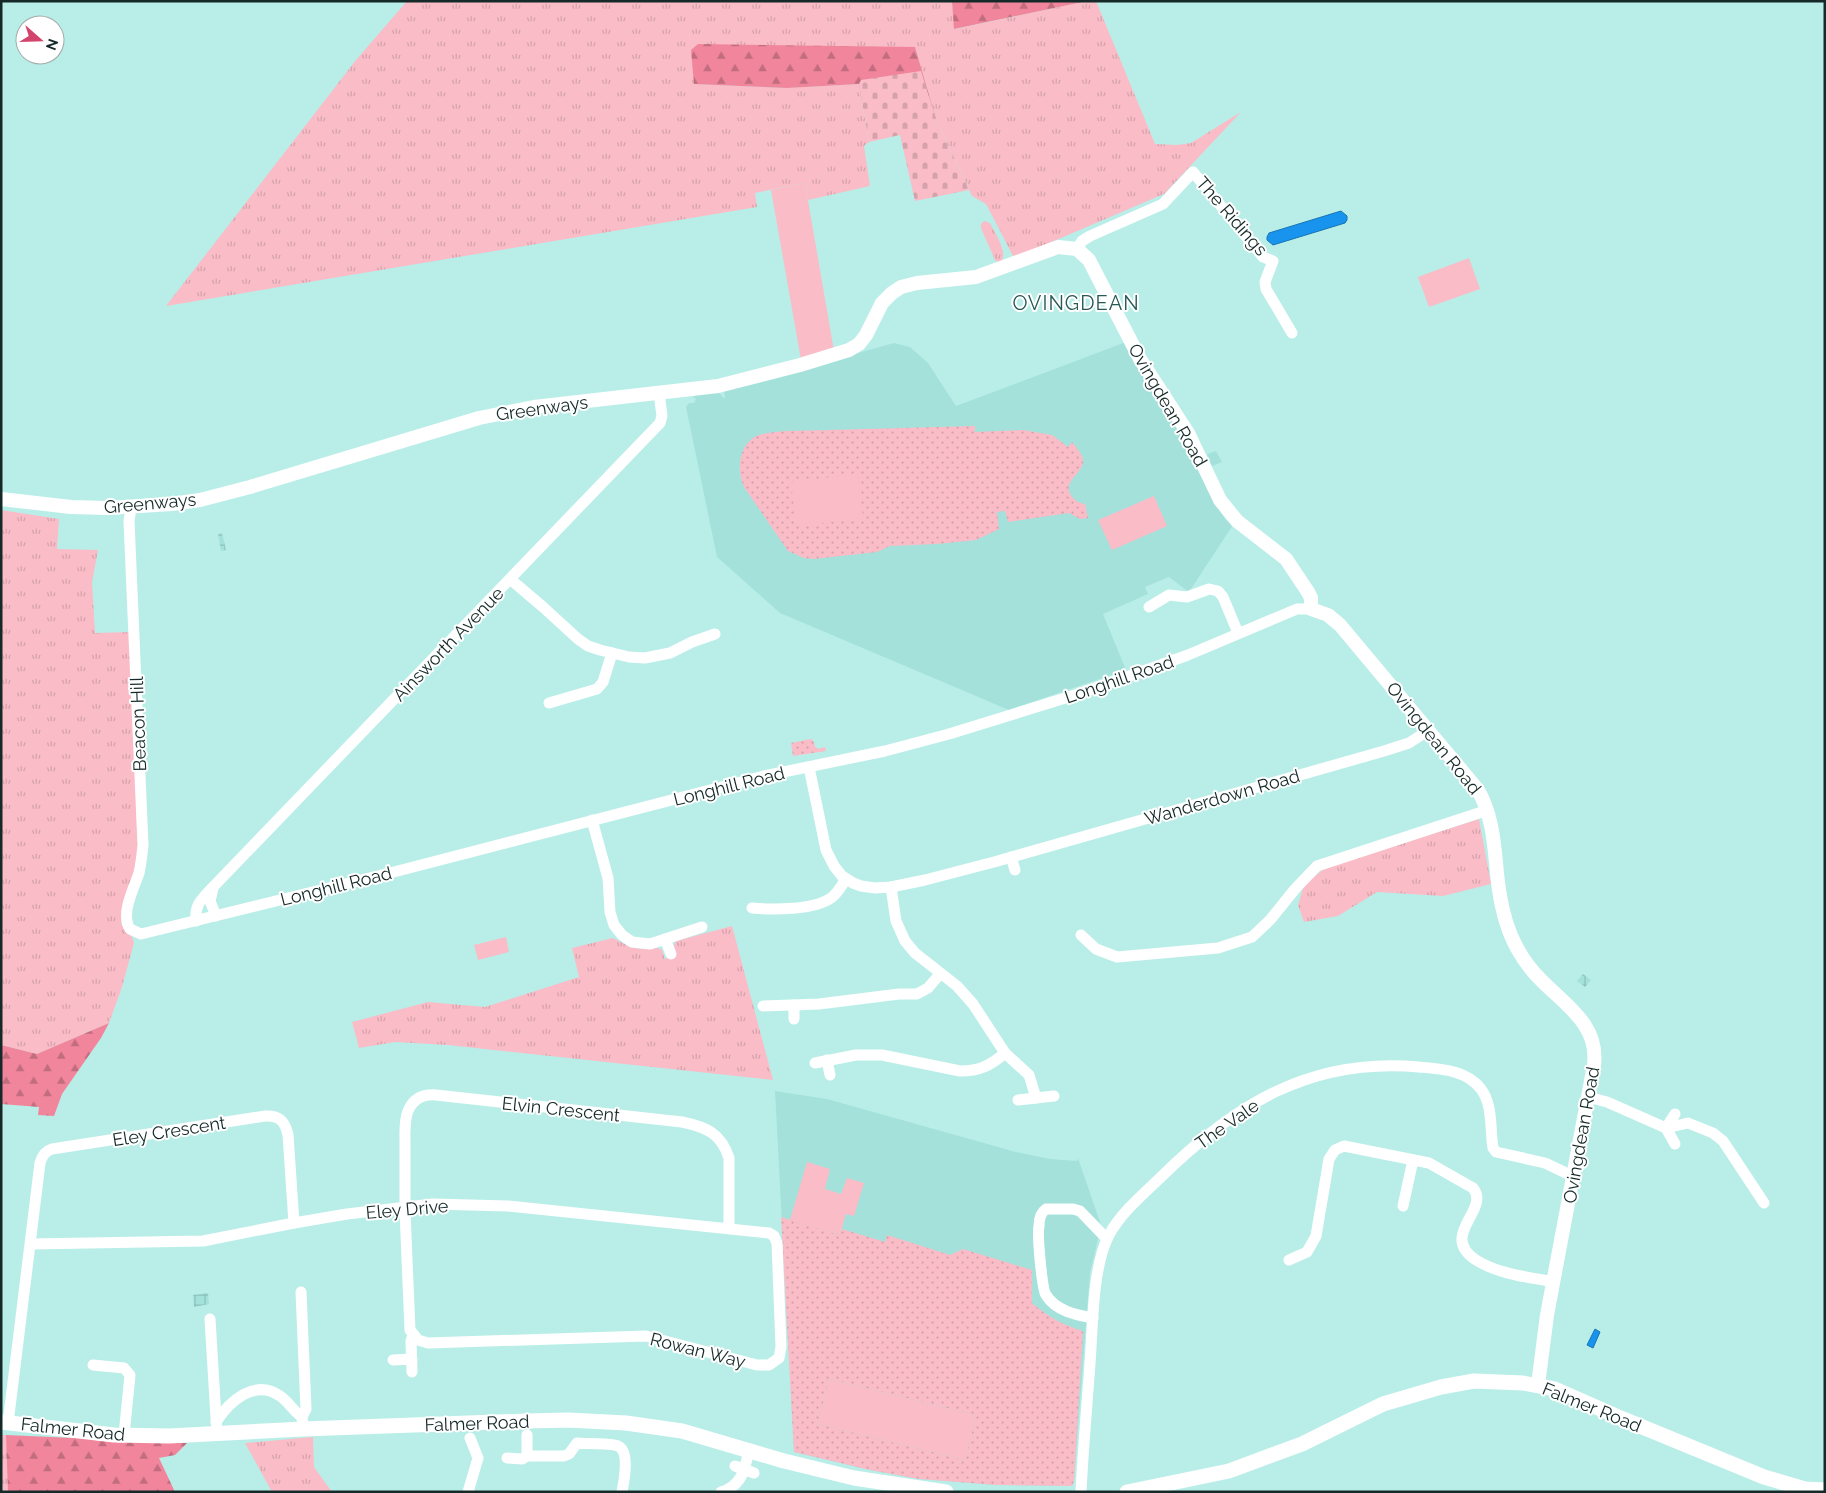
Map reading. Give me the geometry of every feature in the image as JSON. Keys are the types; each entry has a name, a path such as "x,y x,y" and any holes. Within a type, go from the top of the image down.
{"main road":[{"name":"Falmer Road","path":"1126,1492 1230,1471 1302,1444 1383,1404 1409,1395 1474,1381 1506,1381 1555,1389 1764,1477 1804,1490 1825,1490"},
{"name":"Falmer Road","path":"4,1422 124,1435 169,1436 217,1428 303,1423 552,1420 640,1424 682,1431 784,1461 854,1478 946,1492"}],"street":[{"name":"The Ridings","path":"1077,249 1082,241 1090,236 1163,204 1193,172 1263,257 1273,261 1265,282 1266,289 1292,333"},
{"name":"Greenways","path":"1,498 77,507 131,508 172,504 214,496 479,418 534,407 726,384 849,350 860,344 878,310 886,299 901,287 917,283 976,277 1052,249 1064,247 1077,249"},
{"name":"Ovingdean Road","path":"1077,249 1087,256 1140,359 1188,432 1220,500 1237,521 1286,559 1308,592 1311,598 1311,609 1328,615 1340,625 1478,790 1488,810 1494,837 1502,907 1516,947 1539,978 1580,1017 1590,1035 1595,1059 1543,1339 1538,1385"},
{"name":"Ainsworth Avenue","path":"196,921 195,910 197,906 214,886 660,423 662,416 659,393"},
{"name":"Beacon Hill","path":"131,508 129,521 143,845 142,858 128,908 127,920 130,929 137,933"},
{"path":"510,579 583,643 612,653 634,658 665,655 702,644 716,634"},
{"path":"1149,607 1168,589 1187,597 1209,589 1218,591 1238,632"},
{"name":"Longhill Road","path":"137,933 143,934 390,873 755,778 892,750 1038,708 1188,655 1238,632 1296,609 1311,609"},
{"path":"549,703 581,700 594,691 600,686 605,676 612,653"},
{"name":"Wanderdown Road","path":"846,879 857,885 869,888 891,887 925,880 1404,745 1414,741 1429,730"},
{"path":"752,908 770,909 818,904 833,896 846,879 835,869 828,854 809,767"},
{"path":"1081,935 1096,949 1117,956 1218,948 1252,937 1270,920 1316,866 1488,810"},
{"path":"592,820 608,878 610,912 617,931 629,940 639,944 650,944 702,927"},
{"path":"1011,857 1014,870"},
{"path":"214,886 210,901 216,916"},
{"path":"891,887 896,921 914,953 957,986 973,1004 1005,1053 1029,1075 1036,1098"},
{"path":"665,939 671,954"},
{"path":"763,1006 847,1002 899,994 916,994 928,988 940,974"},
{"path":"794,1006 794,1019"},
{"path":"815,1063 856,1055 882,1055 960,1071 971,1071 989,1066 1005,1053"},
{"path":"827,1060 830,1074"},
{"name":"The Vale","path":"1081,1492 1093,1318 1100,1263 1107,1239 1119,1220 1195,1146 1224,1123 1269,1094 1323,1074 1352,1068 1402,1066 1432,1068 1458,1073 1467,1076 1482,1090 1487,1102 1493,1148 1496,1152 1545,1163 1574,1175"},
{"name":"Elvin Crescent","path":"405,1207 407,1114 413,1102 419,1098 425,1095 436,1095 682,1122 704,1127 719,1139 728,1158 729,1229"},
{"path":"1018,1100 1054,1096"},
{"path":"1588,1096 1607,1102 1666,1128 1688,1123 1713,1132 1759,1183 1764,1203"},
{"path":"1666,1128 1675,1114"},
{"name":"Eley Crescent","path":"4,1422 31,1244 41,1160 49,1150 265,1116 278,1117 287,1127 294,1222"},
{"path":"1666,1128 1674,1144"},
{"path":"1289,1260 1307,1252 1316,1236 1329,1160 1335,1150 1344,1146 1429,1163 1473,1188 1478,1199 1463,1229 1462,1235 1464,1245 1470,1256 1485,1265 1503,1272 1554,1282"},
{"path":"1402,1206 1413,1160"},
{"name":"Eley Drive","path":"31,1244 194,1242 294,1222 405,1207 443,1204 508,1206 769,1233 775,1238 777,1245"},
{"path":"405,1207 410,1326 413,1335 411,1341 412,1372"},
{"path":"1093,1318 1064,1310 1044,1293 1038,1228 1042,1212 1046,1209 1073,1209 1080,1211 1107,1239"},
{"name":"Rowan Way","path":"413,1335 421,1342 428,1343 646,1336 752,1364 769,1366 776,1362 780,1353 777,1245"},
{"path":"301,1292 306,1409 303,1423"},
{"path":"210,1318 217,1428"},
{"path":"394,1360 412,1359"},
{"path":"93,1365 124,1368 130,1375 124,1435"},
{"path":"217,1428 229,1405 245,1393 257,1390 279,1395 303,1423"},
{"path":"527,1436 527,1456"},
{"path":"468,1492 478,1458 470,1438"},
{"path":"506,1458 522,1459 527,1456 564,1456 569,1454 577,1443 617,1446 622,1450 625,1458 622,1492"},
{"path":"721,1492 731,1488 738,1482 745,1470 749,1450"}],"shaded area":[{"path":"1126,342 1176,424 1221,513 1233,525 1189,592 1169,577 1145,587 1148,594 1103,614 1126,670 1009,710 780,613 717,557 686,407 689,403 694,403 696,399 693,397 717,391 725,399 724,390 894,343 910,347 928,363 956,406"},
{"path":"1216,451 1222,462 1212,466 1207,454"},
{"path":"222,533 226,550 221,551 218,534"},
{"path":"1583,974 1591,980 1585,987 1577,981"},
{"path":"775,1091 827,1099 1016,1152 1050,1159 1077,1161 1078,1158 1102,1228 1090,1273 1074,1481 1072,1486 997,1485 919,1479 870,1470 794,1452"},
{"path":"208,1293 209,1304 194,1307 193,1295"}],"green space":[{"path":"407,1 952,1 955,29 1087,1 1096,1 1155,144 1177,145 1191,143 1241,112 1164,194 1014,258 986,204 972,196 936,119 915,47 695,84 786,88 859,84 869,142 864,146 870,186 808,200 805,183 755,193 757,207 166,306 356,60"},
{"path":"952,1 1087,1 954,29"},
{"path":"698,44 915,47 936,119 862,101 859,84 787,88 694,84 691,50"},
{"path":"921,71 936,119 969,190 915,201 900,135 869,142 859,84 861,80"},
{"path":"805,183 834,351 801,360 771,190"},
{"path":"984,221 990,223 1000,242 1003,252 1002,261 998,262 995,260 981,228 981,224"},
{"path":"1469,258 1480,289 1429,307 1418,277"},
{"path":"975,426 975,432 1023,430 1052,435 1068,447 1072,442 1078,449 1083,463 1069,484 1070,493 1074,499 1085,504 1088,518 1080,519 1069,513 1008,522 1005,511 997,512 999,529 976,540 890,546 877,552 814,559 804,558 788,551 744,487 740,474 740,461 744,448 753,438 767,433"},
{"path":"858,474 863,518 796,526 791,482"},
{"path":"1154,496 1167,526 1112,550 1098,520"},
{"path":"1,510 59,519 57,549 98,550 92,582 95,633 130,632 138,854 121,924 132,937 134,943 122,987 109,1023 37,1054 1,1045"},
{"path":"811,739 815,747 818,749 825,747 826,751 793,756 791,743"},
{"path":"1479,819 1491,884 1443,896 1377,892 1338,916 1304,922 1298,905 1304,885 1325,868"},
{"path":"732,926 773,1080 448,1045 395,1042 359,1048 352,1022 428,1002 485,1007 579,977 572,948 613,938 630,947 641,949 658,948 662,950 665,959 676,956 674,945 676,941"},
{"path":"506,937 509,952 478,960 474,945"},
{"path":"109,1023 101,1038 62,1094 54,1116 38,1115 39,1107 1,1104 1,1045 37,1054"},
{"path":"807,1162 830,1169 825,1189 841,1194 847,1178 864,1183 854,1216 846,1214 840,1235 790,1220"},
{"path":"781,1217 840,1235 842,1229 885,1242 887,1235 950,1255 963,1249 1032,1270 1032,1303 1056,1320 1083,1331 1074,1481 1072,1486 997,1485 919,1479 870,1470 794,1452","holes":["829,1379 976,1415 965,1460 818,1424"]},
{"path":"829,1379 976,1415 965,1460 818,1424"},
{"path":"1,1435 6,1435 11,1492 1,1492"},
{"path":"6,1435 187,1443 175,1455 159,1458 175,1492 8,1492"},
{"path":"313,1437 314,1467 332,1492 272,1492 245,1443"}],"water":[{"path":"1341,211 1347,216 1345,223 1273,245 1267,240 1269,233"},
{"path":"1595,1329 1600,1332 1593,1348 1587,1345"}],"district":[{"name":"OVINGDEAN","path":"1076,303"}]}
